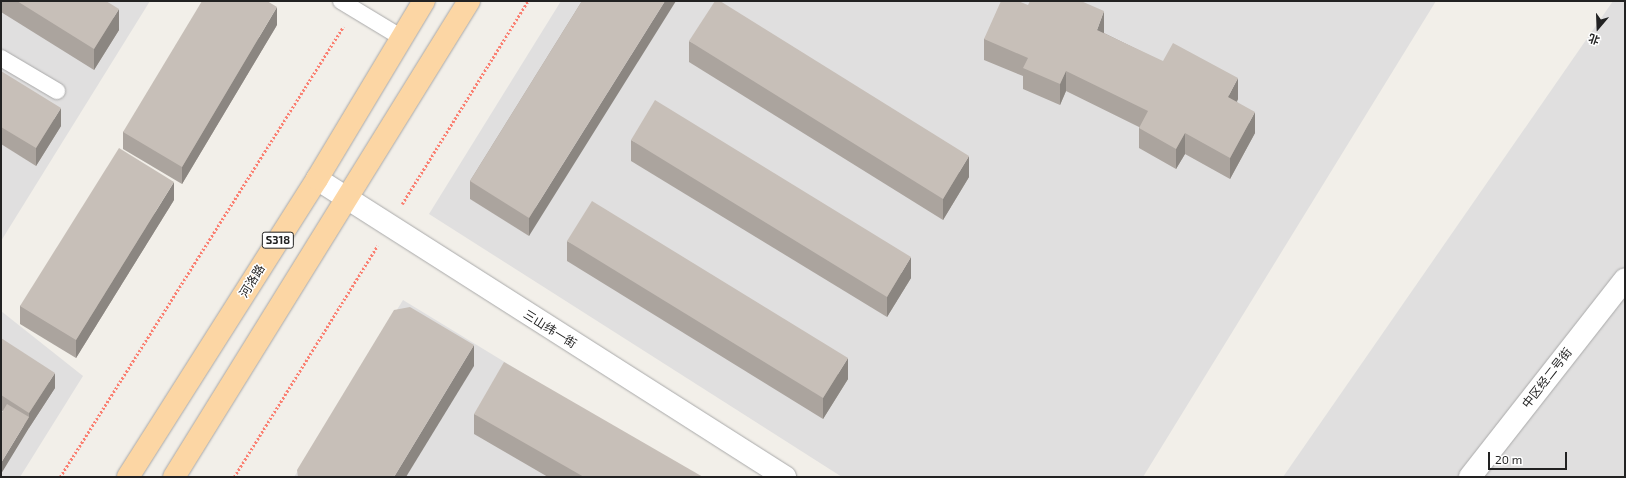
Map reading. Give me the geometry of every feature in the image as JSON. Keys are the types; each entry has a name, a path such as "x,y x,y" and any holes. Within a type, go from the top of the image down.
{"main road":[{"name":"河洛路","path":"128,477 316,179 424,1"},
{"path":"174,477 469,1"}],"street":[{"name":"三山纬一街","path":"316,179 785,477"},
{"name":"中区经二号街","path":"1470,477 1625,279"}],"lane":[{"path":"348,5 402,38"},
{"path":"1,58 57,91"}],"path":[{"path":"60,477 348,5"}],"shaded area":[{"path":"1,1 150,1 1,241"},
{"path":"561,1 1436,1 1143,477 842,477 429,214"},
{"path":"1613,1 1625,1 1625,477 1283,477"},
{"path":"403,300 693,477 294,477"},
{"path":"1,311 83,376 20,477 1,477"}],"building":[{"path":"17,1 106,1 119,9 94,49"},
{"path":"202,1 267,1 277,7 182,167 123,132"},
{"path":"582,1 665,1 529,218 470,181"},
{"path":"715,1 720,1 969,156 943,199 689,41"},
{"path":"1001,1 1018,1 1028,5 1030,1 1081,1 1104,11 1097,30 1163,61 1173,43 1238,78 1228,97 1255,112 1230,158 1185,133 1176,149 1139,128 1148,111 1066,71 1060,84 1023,68 1028,58 984,39"},
{"path":"1,71 61,108 36,148 1,127"},
{"path":"655,100 911,257 887,297 631,140"},
{"path":"119,148 174,182 76,340 20,306"},
{"path":"592,201 848,358 823,398 567,241"},
{"path":"410,307 474,345 394,477 298,477 297,470 394,310"},
{"path":"1,338 55,373 29,413 1,395"},
{"path":"504,362 703,477 584,477 474,414"},
{"path":"7,404 29,417 1,463 1,414"}]}
